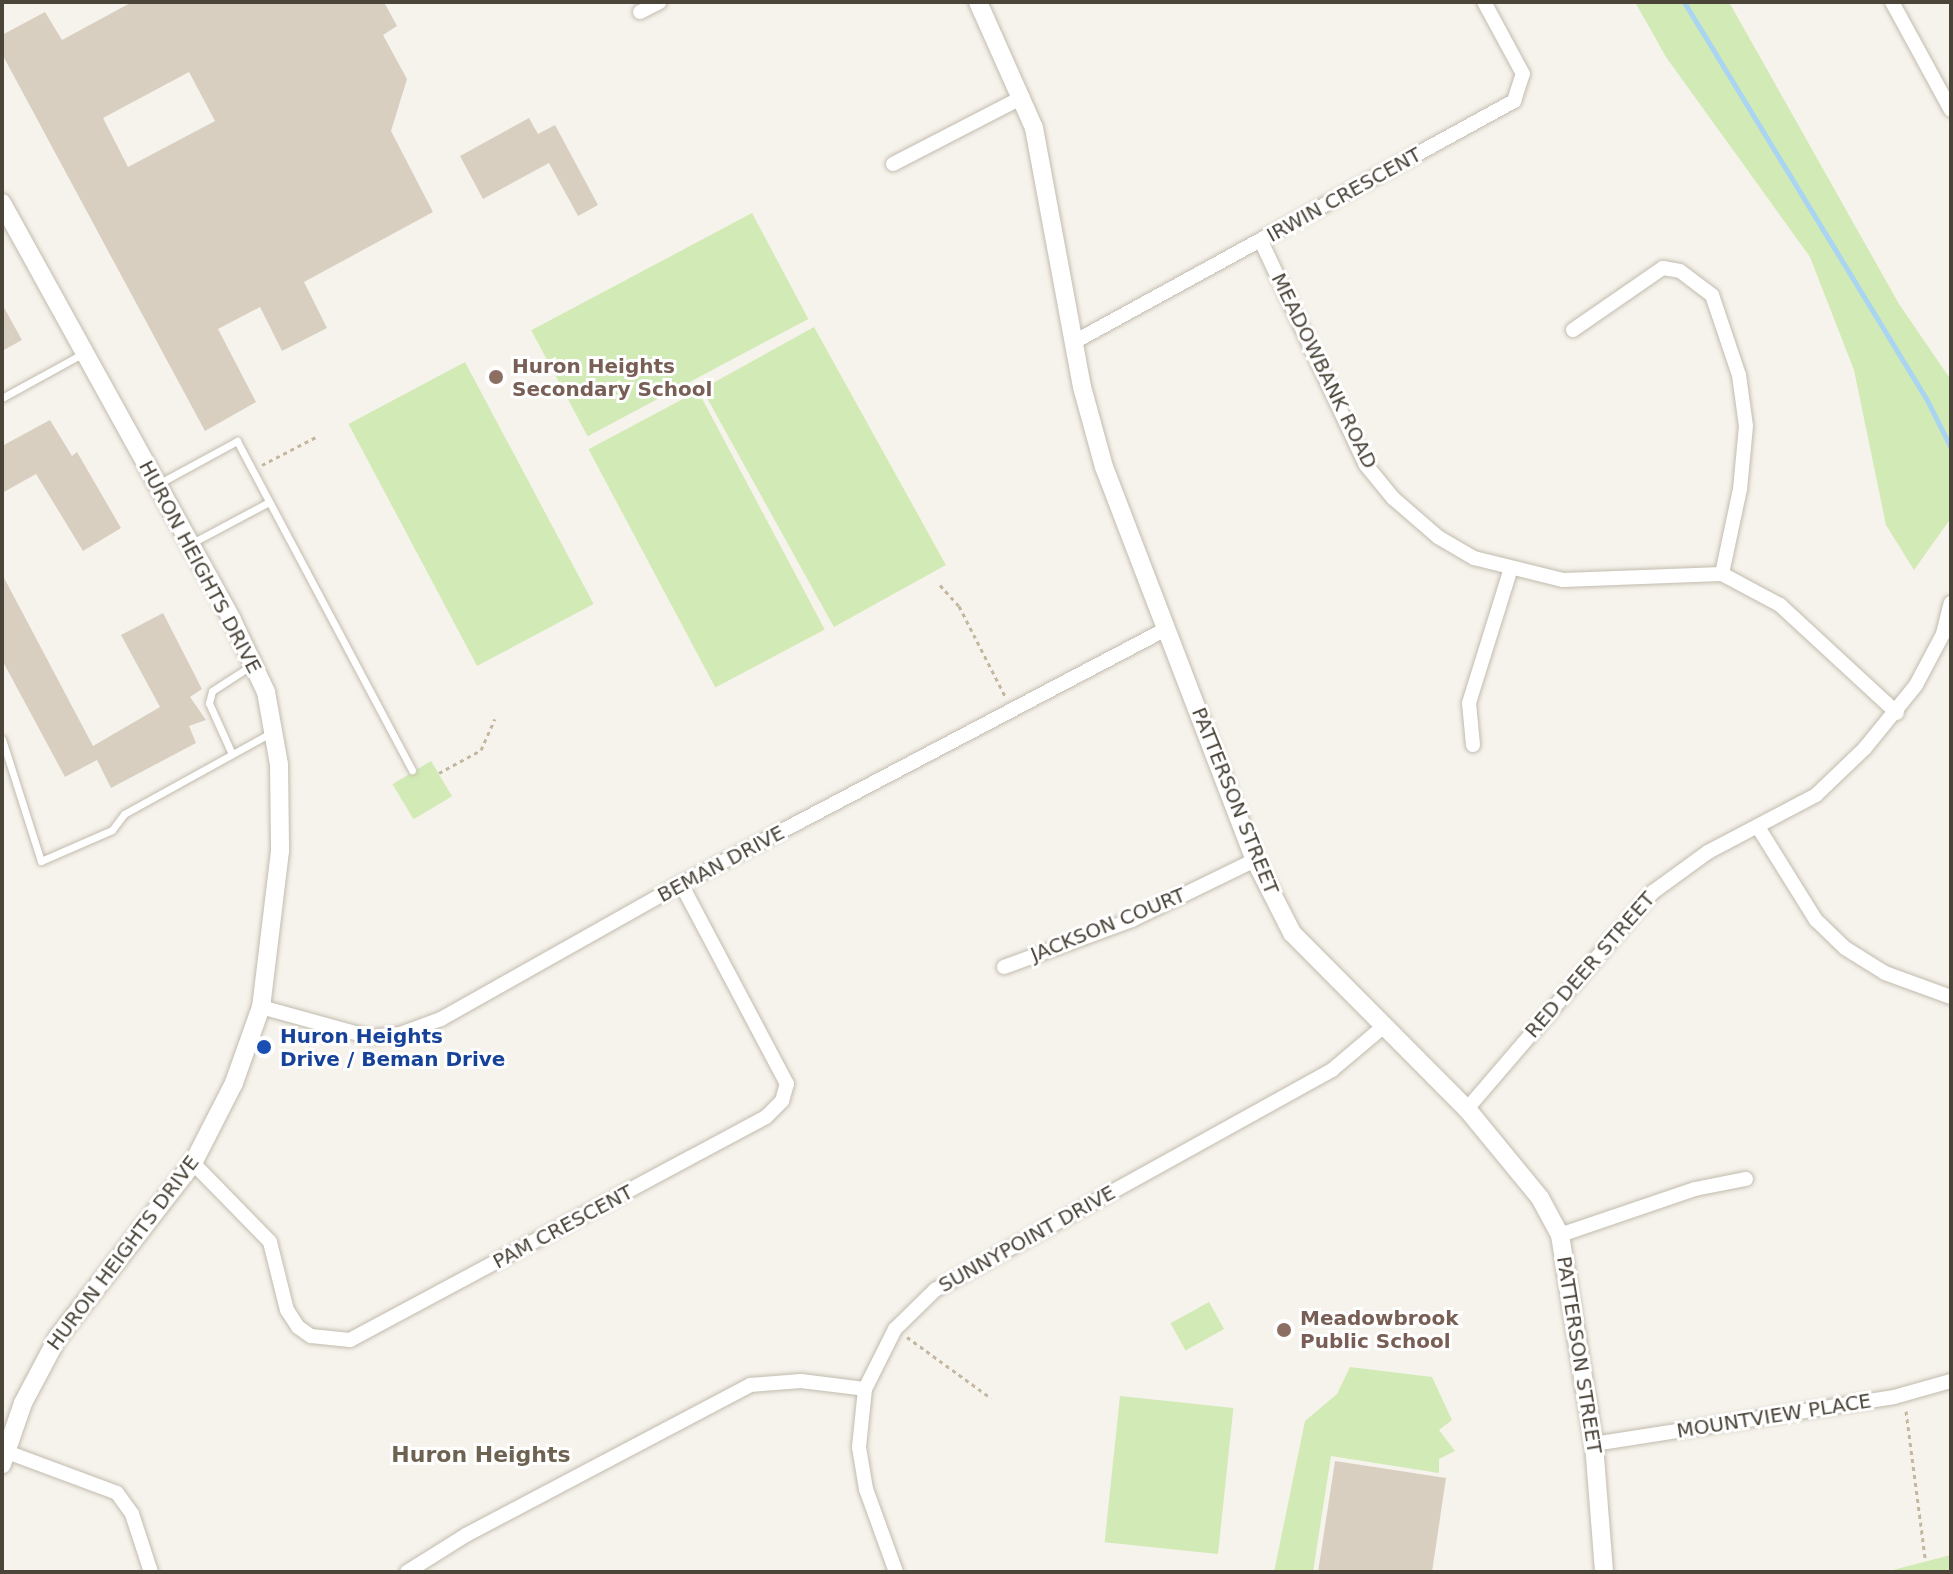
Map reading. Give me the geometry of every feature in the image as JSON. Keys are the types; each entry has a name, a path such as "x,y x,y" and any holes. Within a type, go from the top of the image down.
{"street":[{"path":"640,12 660,2"},
{"name":"PATTERSON STREET","path":"978,2 1023,97 1040,157 1074,342 1104,467 1255,860 1292,933 1467,1109 1540,1198 1560,1235 1594,1444 1604,1572"},
{"name":"IRWIN CRESCENT","path":"1074,342 1514,101 1523,74 1484,2"},
{"path":"1892,2 1951,110"},
{"path":"893,164 1023,97"},
{"name":"HURON HEIGHTS DRIVE","path":"2,203 190,544 266,692 273,732 280,851 261,1007 234,1083 193,1163 58,1337 23,1403 4,1458"},
{"name":"MEADOWBANK ROAD","path":"1261,241 1366,465 1393,498 1438,537 1474,558 1563,580 1722,574"},
{"path":"1573,330 1663,268 1680,271 1712,295 1739,375 1746,426 1740,489 1722,574 1780,605 1897,713"},
{"path":"1473,745 1469,703 1511,568"},
{"name":"RED DEER STREET","path":"1467,1109 1653,892 1708,852 1816,795 1897,713 1943,634 1951,603"},
{"name":"BEMAN DRIVE","path":"261,1007 370,1037 400,1034 441,1019 681,884 1168,628"},
{"path":"1758,827 1816,920 1845,948 1885,973 1951,997"},
{"name":"JACKSON COURT","path":"1004,967 1132,920 1255,860"},
{"name":"PAM CRESCENT","path":"193,1163 270,1242 287,1310 298,1327 311,1336 350,1340 766,1117 782,1101 787,1084 681,884"},
{"name":"SUNNYPOINT DRIVE","path":"896,1572 866,1489 859,1447 865,1389 895,1329 935,1290 1332,1070 1384,1026"},
{"path":"1560,1235 1695,1189 1746,1179"},
{"path":"407,1572 466,1535 750,1385 801,1381 865,1389"},
{"name":"MOUNTVIEW PLACE","path":"1594,1444 1904,1395 1951,1381"},
{"path":"4,1458 117,1493 132,1514 151,1572"}],"lane":[{"path":"2,398 84,353"},
{"path":"157,485 237,441 412,770"},
{"path":"190,544 269,502"},
{"path":"232,754 209,703 212,691 252,665"},
{"path":"2,739 31,817 41,861 112,830 124,814 273,732"}],"path":[{"path":"253,470 316,437"},
{"path":"940,585 959,606 1012,710"},
{"path":"439,773 481,750 495,719"},
{"path":"895,1329 991,1398"},
{"path":"1904,1395 1925,1558"}],"green space":[{"path":"1635,2 1729,2 1899,304 1951,380 1951,518 1914,570 1886,525 1854,370 1810,257 1666,57"},
{"path":"752,213 808,319 588,436 531,330"},
{"path":"814,327 946,565 834,627 702,389"},
{"path":"465,362 594,604 477,666 348,424"},
{"path":"698,391 825,629 715,688 589,449"},
{"path":"431,761 452,796 414,819 392,784"},
{"path":"1209,1302 1224,1329 1186,1350 1171,1323"},
{"path":"1350,1367 1432,1377 1452,1420 1439,1430 1455,1451 1439,1459 1439,1473 1331,1456 1313,1572 1274,1572 1305,1421 1337,1394"},
{"path":"1120,1396 1233,1408 1218,1554 1105,1542"},
{"path":"1951,1555 1951,1572 1885,1572"}],"building":[{"path":"132,2 384,2 397,26 383,35 407,79 391,131 433,212 304,282 327,328 282,351 260,307 218,329 256,402 205,431 2,54 2,35 45,12 62,40","holes":["189,72 215,121 128,167 103,118"]},
{"path":"529,118 538,134 555,125 598,205 578,216 549,163 483,199 460,156"},
{"path":"2,304 22,340 2,351"},
{"path":"50,420 72,456 77,452 121,528 83,551 36,474 2,493 2,446"},
{"path":"2,574 93,746 160,707 121,635 163,613 202,689 190,697 206,720 189,726 196,743 111,788 97,760 65,777 2,660"},
{"path":"1335,1461 1446,1478 1432,1572 1318,1572"}],"waterway":[{"path":"1684,2 1926,398 1951,448"}],"place":[{"name":"Huron Heights Secondary School","path":"496,377"},
{"name":"Huron Heights Drive / Beman Drive","path":"264,1047"},
{"name":"Meadowbrook Public School","path":"1284,1330"}],"district":[{"name":"Huron Heights","path":"481,1455"}]}
